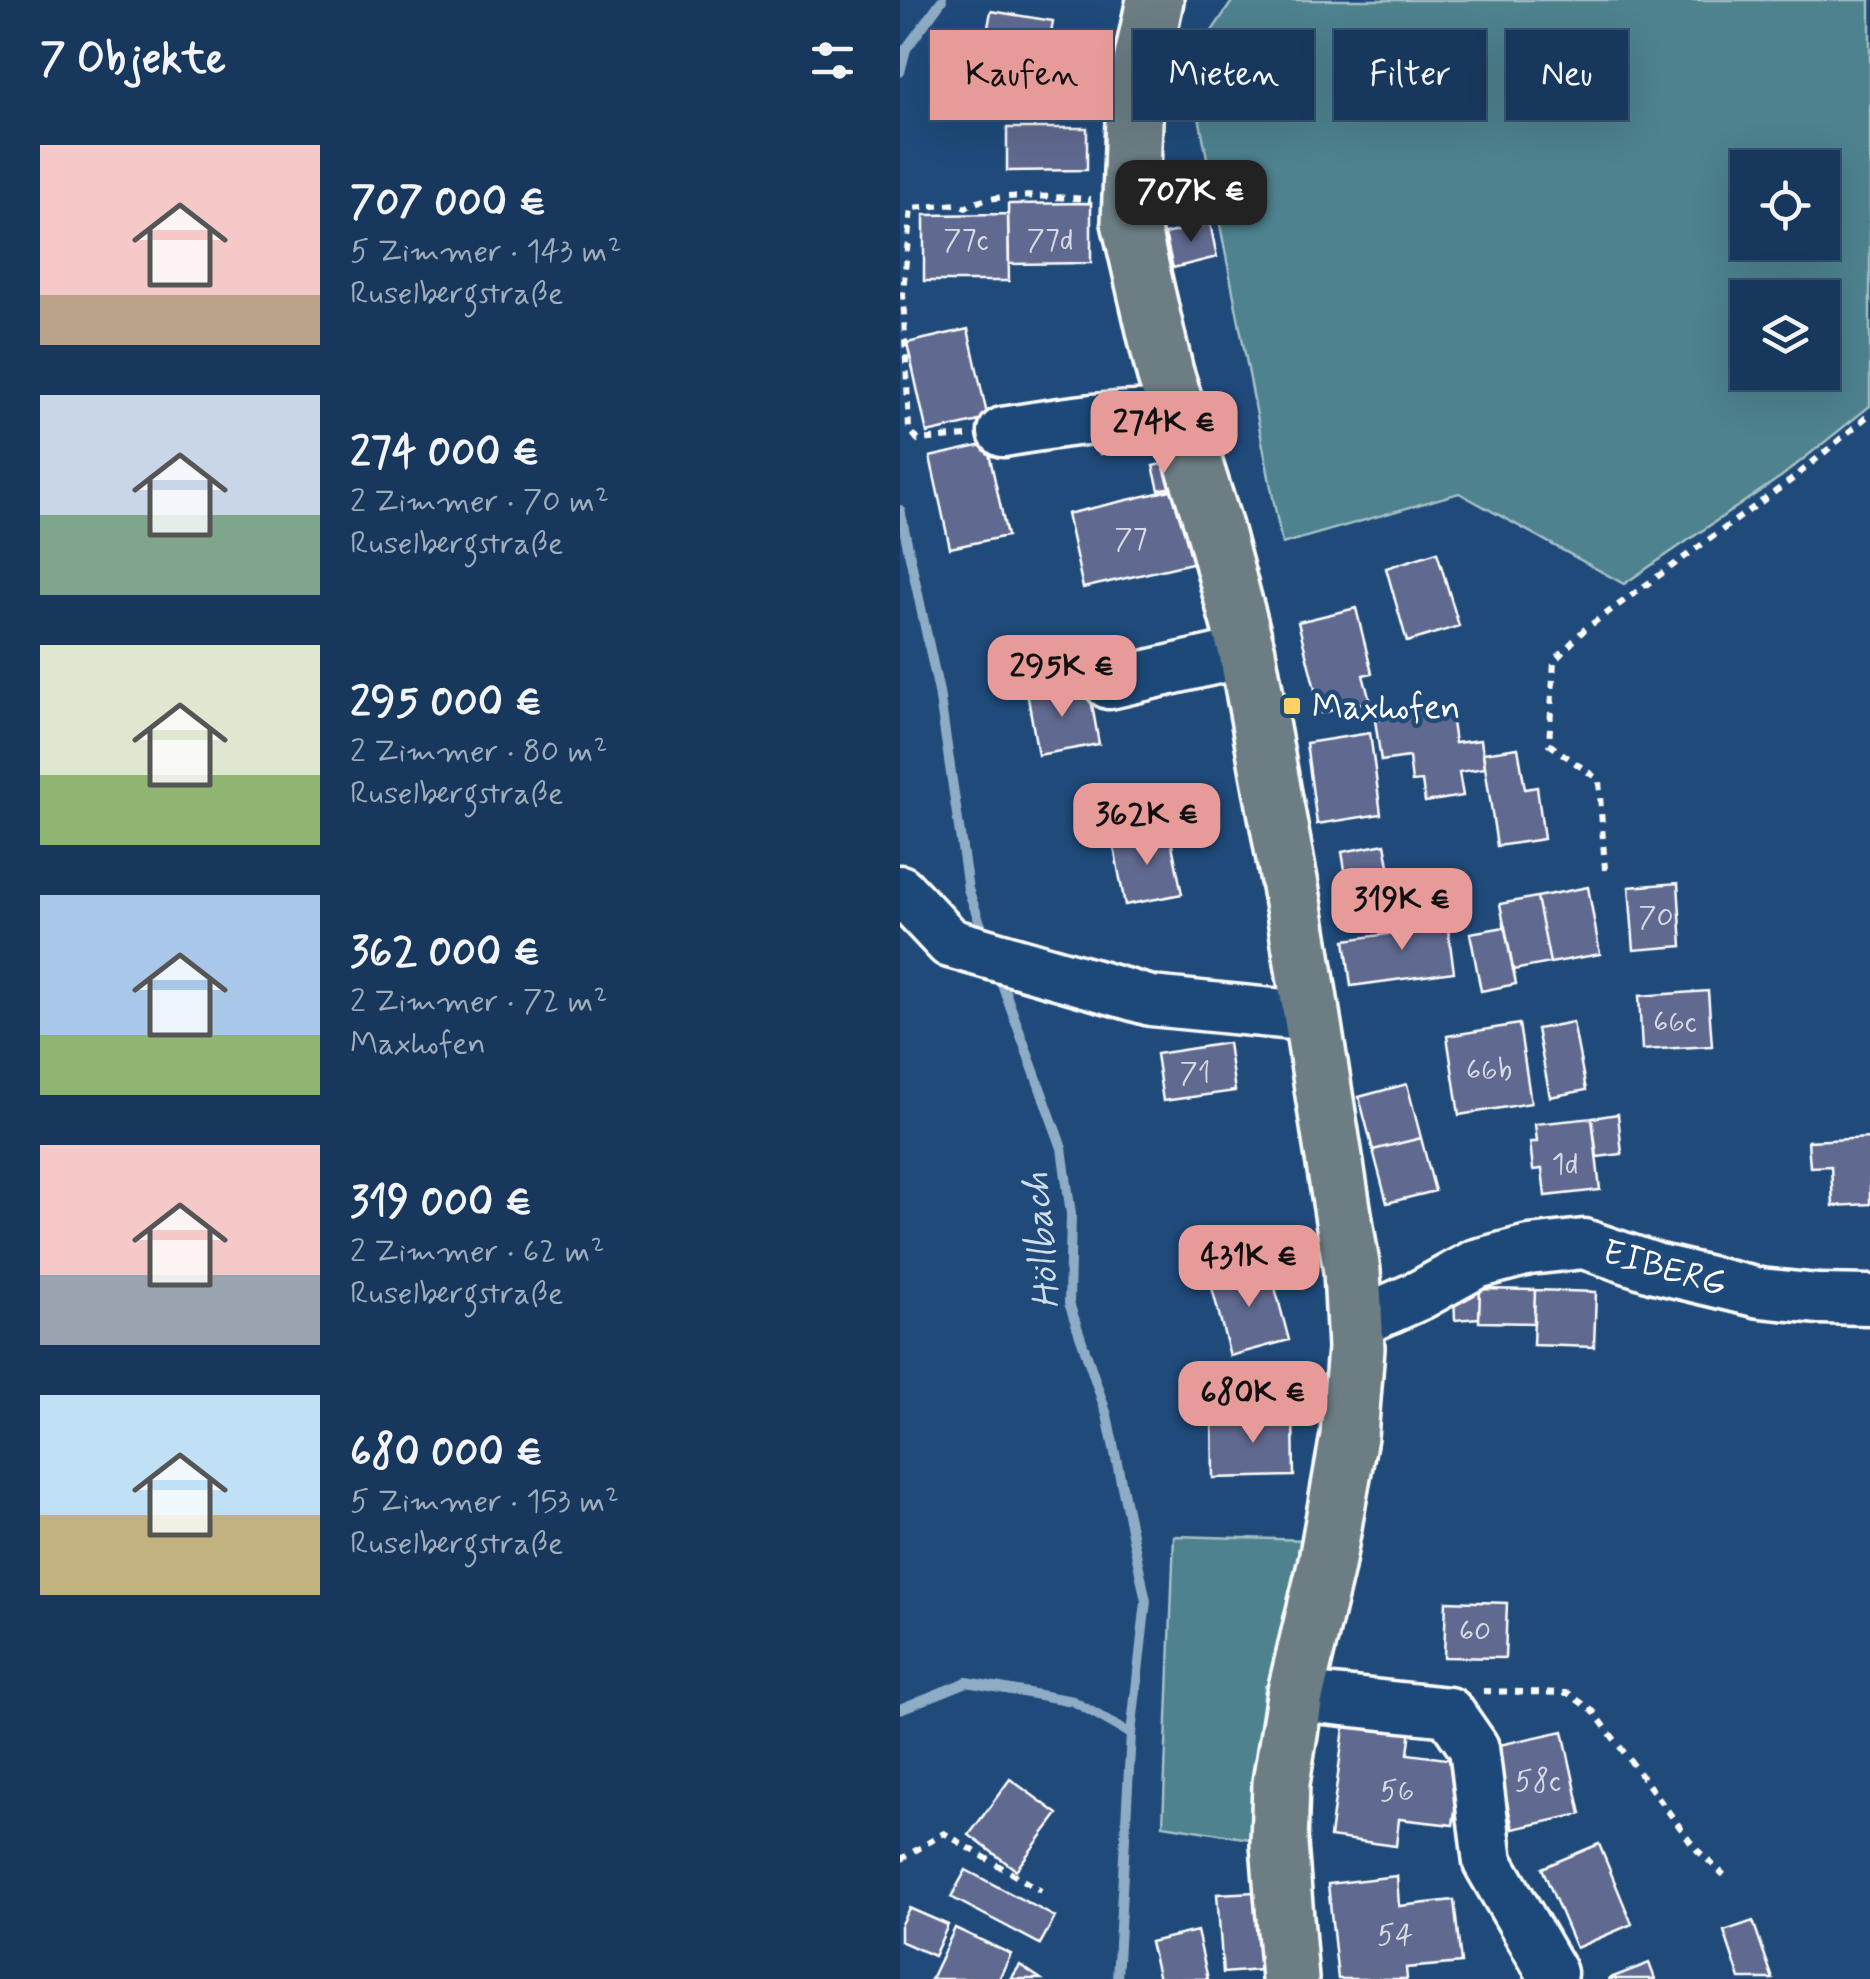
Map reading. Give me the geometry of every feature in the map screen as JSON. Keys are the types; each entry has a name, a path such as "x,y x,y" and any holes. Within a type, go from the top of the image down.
{"main road":[{"path":"1154,0 1135,96 1130,222 1166,373 1213,524 1247,652 1312,1017 1352,1270 1356,1324 1349,1436 1281,1783 1278,1844 1290,1979"}],"street":[{"path":"1003,432 1094,417 1180,416"},
{"path":"1110,684 1247,652"},
{"path":"900,890 950,943 1151,1001 1312,1017"},
{"name":"EIBERG","path":"1356,1324 1476,1264 1529,1250 1584,1244 1656,1268 1760,1293 1818,1300 1870,1300"},
{"path":"1295,1696 1449,1712 1474,1748 1488,1862 1552,1974"}],"path":[{"path":"1003,432 918,440 909,429 902,292 910,208 957,204 966,208 974,201 1011,196 1098,199 1130,208"},
{"path":"1604,870 1599,780 1549,744 1554,661 1585,629 1794,478 1870,414"},
{"path":"1449,1712 1474,1691 1568,1693 1594,1712 1697,1850 1724,1876"},
{"path":"900,1860 944,1833 1041,1891"}],"green space":[{"path":"1233,0 1870,0 1870,406 1782,476 1624,584 1459,493 1282,544 1200,120 1314,120 1314,30 1213,30"},
{"path":"1174,1536 1309,1540 1281,1682 1265,1686 1250,1839 1163,1825"}],"building":[{"path":"991,11 1053,21 1052,30 988,30"},
{"path":"1007,128 1087,128 1087,170 1007,171"},
{"path":"1091,203 1091,263 1009,264 1008,204"},
{"path":"1008,214 1009,281 924,281 924,215"},
{"path":"1210,223 1217,257 1173,268 1165,234"},
{"path":"968,329 988,419 927,433 907,343"},
{"path":"1120,432 1123,450 1100,454 1097,436"},
{"path":"987,444 1007,536 950,548 930,457"},
{"path":"1170,462 1175,486 1159,490 1153,466"},
{"path":"1179,488 1196,562 1083,588 1067,514"},
{"path":"1437,552 1459,626 1407,642 1386,568"},
{"path":"1356,608 1372,673 1363,675 1370,701 1321,713 1298,622"},
{"path":"1060,687 1061,693 1089,688 1099,744 1038,755 1027,692"},
{"path":"1450,708 1455,743 1481,740 1485,768 1459,772 1463,796 1425,802 1422,781 1412,782 1409,757 1381,761 1375,720"},
{"path":"1370,733 1381,814 1317,824 1306,743"},
{"path":"1518,748 1525,789 1537,787 1544,839 1497,846 1483,753"},
{"path":"1169,830 1182,894 1125,905 1113,842"},
{"path":"1385,844 1394,892 1350,899 1342,852"},
{"path":"1678,883 1682,946 1634,950 1629,887"},
{"path":"1588,887 1600,954 1550,963 1537,897"},
{"path":"1537,897 1550,963 1513,970 1500,904"},
{"path":"1446,915 1454,972 1351,986 1345,940 1402,932 1401,921"},
{"path":"1505,927 1516,984 1481,991 1470,933"},
{"path":"1708,991 1712,1046 1642,1050 1639,996"},
{"path":"1573,1022 1586,1090 1550,1097 1537,1029"},
{"path":"1519,1024 1531,1103 1459,1115 1447,1036"},
{"path":"1228,1043 1235,1091 1163,1101 1156,1054"},
{"path":"1407,1084 1421,1138 1373,1150 1359,1097"},
{"path":"1618,1114 1622,1154 1597,1157 1592,1118"},
{"path":"1592,1118 1600,1190 1545,1196 1542,1169 1533,1170 1530,1142 1537,1142 1535,1124"},
{"path":"1421,1138 1435,1191 1387,1203 1373,1150"},
{"path":"1870,1138 1870,1204 1833,1206 1831,1166 1810,1167 1808,1141"},
{"path":"1269,1265 1289,1340 1230,1356 1210,1280"},
{"path":"1480,1289 1535,1290 1534,1323 1479,1322"},
{"path":"1535,1290 1596,1292 1594,1347 1533,1345"},
{"path":"1480,1291 1479,1318 1455,1320 1454,1294"},
{"path":"1314,1374 1315,1414 1267,1415 1266,1375"},
{"path":"1293,1414 1294,1476 1213,1478 1212,1416"},
{"path":"1446,1601 1507,1603 1505,1658 1444,1657"},
{"path":"1345,1720 1411,1729 1408,1754 1462,1761 1453,1825 1399,1819 1396,1846 1330,1837"},
{"path":"1563,1731 1581,1814 1513,1829 1495,1746"},
{"path":"1010,1779 1058,1814 1016,1870 969,1835"},
{"path":"1599,1844 1632,1924 1576,1948 1542,1868"},
{"path":"966,1870 1055,1917 1040,1944 951,1897"},
{"path":"1397,1876 1399,1906 1454,1900 1461,1963 1406,1968 1407,1979 1338,1979 1328,1884"},
{"path":"1255,1892 1260,1970 1223,1973 1217,1894"},
{"path":"909,1908 948,1925 934,1956 900,1941 900,1926"},
{"path":"1753,1921 1773,1979 1740,1979 1724,1931"},
{"path":"955,1928 1011,1954 999,1979 931,1979"},
{"path":"1197,1931 1208,1979 1159,1979 1150,1942"},
{"path":"1649,1963 1655,1979 1608,1979"},
{"path":"1020,1965 1041,1979 1011,1979"}],"waterway":[{"name":"Höllbach","path":"900,72 906,49 942,0"},
{"name":"Höllbach","path":"900,510 939,692 968,889 986,940"},
{"name":"Höllbach","path":"997,970 1062,1148 1071,1214 1069,1303 1107,1415 1146,1601 1131,1734 1117,1979"},
{"path":"900,1709 967,1682 1073,1701 1131,1734"}],"place":[{"name":"Maxhofen","path":"1292,706"}]}
